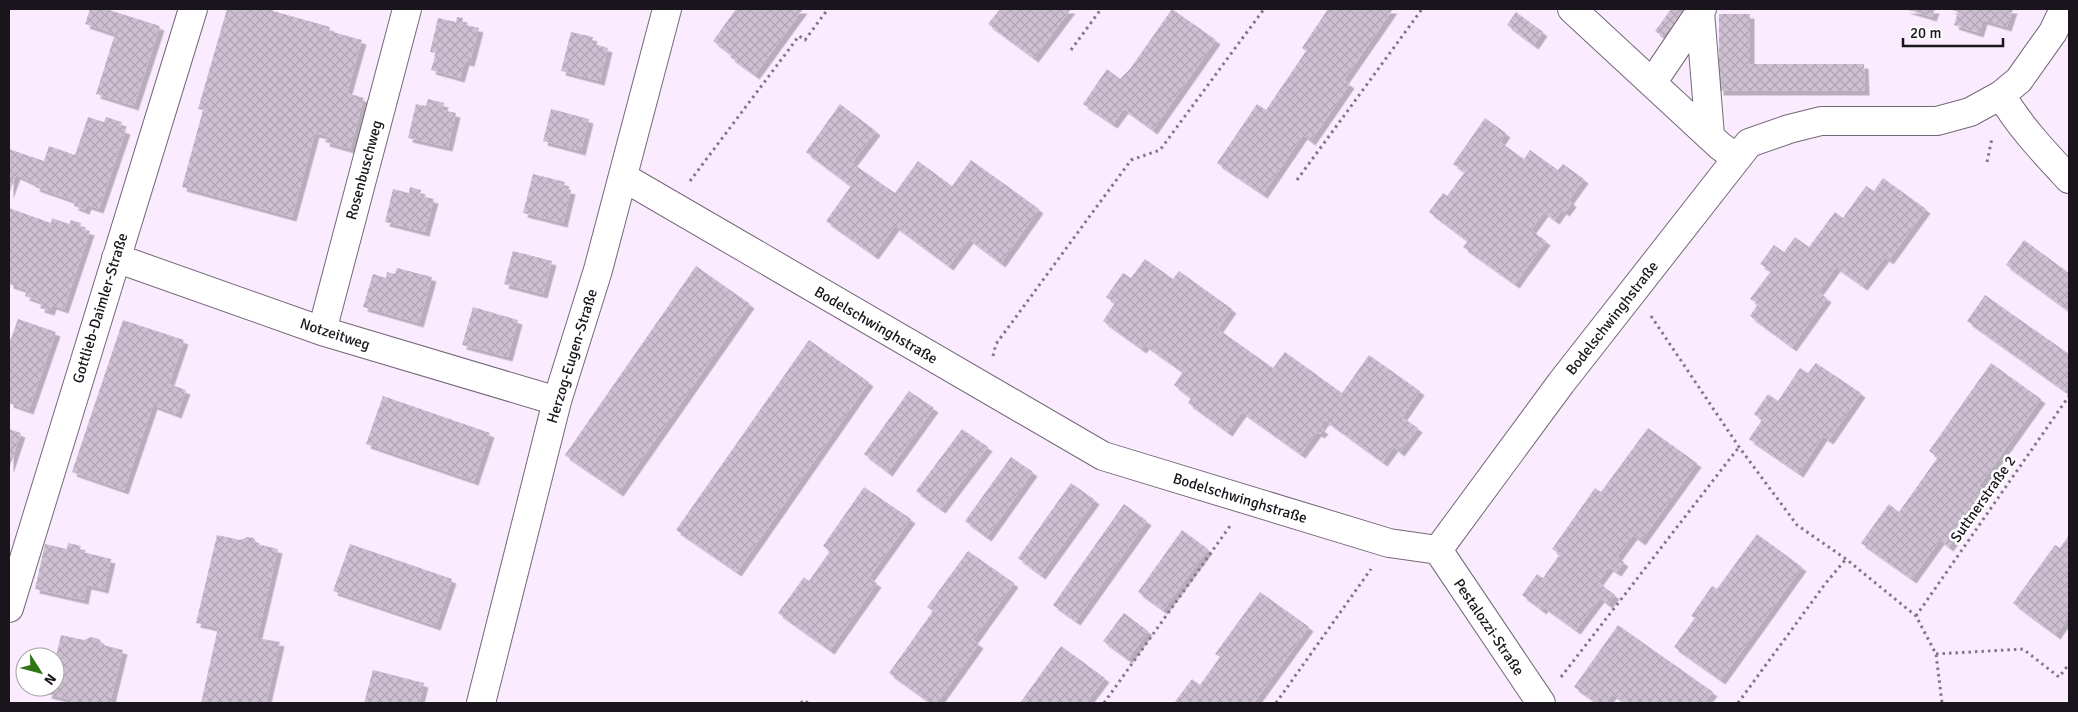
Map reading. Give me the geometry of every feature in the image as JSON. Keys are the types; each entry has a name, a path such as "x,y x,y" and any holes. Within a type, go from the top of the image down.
{"street":[{"name":"Gottlieb-Daimler-Straße","path":"9,608 193,9"},
{"name":"Rosenbuschweg","path":"322,331 407,9"},
{"name":"Herzog-Eugen-Straße","path":"481,703 557,401 598,270 667,9"},
{"path":"1572,9 1710,136 1737,158"},
{"name":"Bodelschwinghstraße","path":"623,178 1104,456 1389,543 1438,550 1561,384 1749,142 1821,121 1938,121 1970,112 2001,95 2019,80 2053,32 2064,9"},
{"path":"1652,83 1701,10"},
{"path":"1701,10 1710,136"},
{"path":"2001,95 2016,119 2069,179"},
{"name":"Notzeitweg","path":"116,258 322,331 557,401"},
{"name":"Pestalozzi-Straße","path":"1438,550 1541,703"}],"path":[{"path":"671,206 799,36 806,40 828,9"},
{"path":"1071,50 1101,9"},
{"path":"986,389 996,344 1131,160 1160,150 1264,9"},
{"path":"1297,180 1422,9"},
{"path":"1650,315 1738,447 1797,524 1846,559 1916,616 1936,654 1941,703"},
{"name":"Suttnerstraße 2","path":"1916,616 2069,396"},
{"path":"1541,703 1738,447"},
{"path":"1104,703 1247,501"},
{"path":"1276,703 1389,543"},
{"path":"1738,703 1825,584 1846,559"},
{"path":"1936,654 2023,649 2060,677 2069,664"},
{"path":"801,703 804,700 808,703"}],"building":[{"path":"90,9 106,9 160,26 134,106 96,94 115,34 85,24"},
{"path":"227,9 273,9 273,11 330,27 329,31 362,40 347,93 364,98 350,149 325,142 327,136 315,133 292,217 182,187 203,110 198,109"},
{"path":"736,9 803,9 755,75 730,57 732,55 713,41"},
{"path":"1000,9 1071,9 1034,58 988,24"},
{"path":"1172,9 1216,40 1153,130 1124,109 1113,124 1083,104 1107,69 1120,79 1130,69"},
{"path":"1328,9 1393,9 1344,80 1350,84 1311,141 1303,135 1263,194 1217,163 1257,104 1266,110 1306,51 1302,48"},
{"path":"1671,9 1685,9 1688,11 1668,40 1655,31"},
{"path":"1905,9 1935,9 1932,17"},
{"path":"1949,9 2013,9 2007,27 1983,20 1979,33 1954,25 1958,12"},
{"path":"1516,12 1543,32 1534,45 1507,25"},
{"path":"1719,14 1750,14 1750,64 1864,64 1865,91 1719,91"},
{"path":"457,17 463,18 462,24 479,28 470,62 465,61 460,78 431,70 436,53 430,52 438,18 456,22"},
{"path":"571,32 593,37 591,43 608,48 600,81 561,71"},
{"path":"428,99 444,103 442,110 456,113 448,147 408,138 416,104 426,106"},
{"path":"840,104 876,131 852,163 895,193 918,161 952,186 971,160 1039,209 1001,263 969,239 949,266 895,226 874,255 826,221 851,186 806,152"},
{"path":"551,109 589,119 581,151 543,141"},
{"path":"88,117 104,122 106,117 122,122 120,128 126,130 99,209 87,205 85,210 74,206 75,201 35,187 36,184 16,175 9,194 9,149 44,161 49,146 75,155"},
{"path":"1485,118 1506,133 1500,142 1524,159 1530,150 1558,170 1563,164 1584,179 1569,200 1572,203 1565,212 1562,210 1555,220 1544,212 1531,230 1546,241 1515,284 1463,247 1468,241 1429,212 1443,193 1447,196 1465,172 1453,164"},
{"path":"533,174 565,182 563,188 571,190 563,223 523,213"},
{"path":"1883,178 1926,209 1889,260 1885,257 1863,286 1836,267 1818,292 1827,298 1792,347 1750,316 1758,304 1750,299 1771,271 1760,264 1774,245 1784,252 1795,237 1809,247 1835,212 1843,218 1866,186 1874,191"},
{"path":"410,187 421,190 420,196 434,199 425,232 385,222 393,189 409,193"},
{"path":"9,208 51,223 52,218 69,224 71,220 81,223 80,228 90,231 64,309 52,305 50,311 40,308 42,302 25,296 27,290 9,284"},
{"path":"2024,240 2069,273 2069,311 2006,265"},
{"path":"513,251 552,261 543,294 504,284"},
{"path":"1145,259 1173,279 1179,271 1232,309 1218,329 1273,368 1285,352 1342,393 1369,355 1420,391 1402,417 1418,428 1400,452 1394,447 1383,462 1325,420 1320,427 1324,430 1320,434 1317,432 1301,454 1242,412 1228,432 1188,403 1191,398 1174,385 1183,372 1145,345 1142,349 1103,321 1115,303 1106,297 1123,273 1131,278"},
{"path":"696,266 750,304 619,492 565,455"},
{"path":"397,268 432,277 419,323 363,307 373,274 386,278 387,272 395,274"},
{"path":"1985,295 2069,354 2069,386 2065,391 1967,321"},
{"path":"473,307 518,320 508,357 462,345"},
{"path":"18,319 56,332 29,410 9,403 9,344"},
{"path":"123,320 184,340 169,384 186,390 177,414 153,405 124,490 72,472"},
{"path":"809,340 869,382 737,572 676,530"},
{"path":"1816,363 1861,393 1829,440 1823,436 1799,473 1749,439 1762,420 1754,414 1768,394 1778,401 1800,368 1808,373"},
{"path":"1991,363 2041,399 1979,486 1987,493 1949,547 1940,540 1912,579 1861,543 1889,504 1899,512 1938,457 1929,451"},
{"path":"909,391 934,408 888,472 864,454"},
{"path":"383,396 490,433 474,481 366,444"},
{"path":"1648,428 1697,463 1641,541 1633,535 1617,557 1624,562 1617,572 1609,567 1598,582 1615,595 1608,604 1600,598 1576,630 1544,607 1542,610 1522,595 1537,574 1543,578 1560,554 1552,549 1595,488 1601,492"},
{"path":"9,429 21,433 9,469"},
{"path":"962,429 988,447 941,509 916,491"},
{"path":"1011,457 1033,472 987,537 965,521"},
{"path":"1071,483 1095,500 1041,575 1018,558"},
{"path":"864,487 911,519 869,578 877,583 830,650 778,613 804,577 809,581 830,551 823,546"},
{"path":"1124,504 1147,521 1076,621 1053,605"},
{"path":"1182,530 1208,549 1163,610 1138,592"},
{"path":"1757,534 1802,567 1721,680 1674,647 1695,618 1691,616 1712,586 1717,589"},
{"path":"217,535 240,540 247,537 254,538 257,544 278,549 257,638 280,642 266,703 201,703 218,628 196,623"},
{"path":"2069,535 2069,616 2056,635 2013,603 2055,545 2060,548"},
{"path":"68,543 81,546 79,551 111,559 104,589 87,585 84,600 35,589 45,544 67,549"},
{"path":"350,544 452,579 436,626 333,591"},
{"path":"968,551 1014,583 973,640 979,644 937,703 931,703 889,673 933,611 927,607"},
{"path":"1260,592 1309,627 1254,703 1174,703 1192,679 1200,685 1220,657 1215,654"},
{"path":"1124,613 1148,631 1128,659 1103,641"},
{"path":"1618,625 1713,692 1704,703 1626,703 1612,694 1606,703 1597,703 1574,687"},
{"path":"61,635 84,640 91,637 99,639 103,645 123,650 110,703 73,703 71,700 59,697 65,697 65,647 58,647"},
{"path":"1061,646 1105,678 1086,703 1020,703"},
{"path":"373,670 424,683 419,703 364,703"}]}
